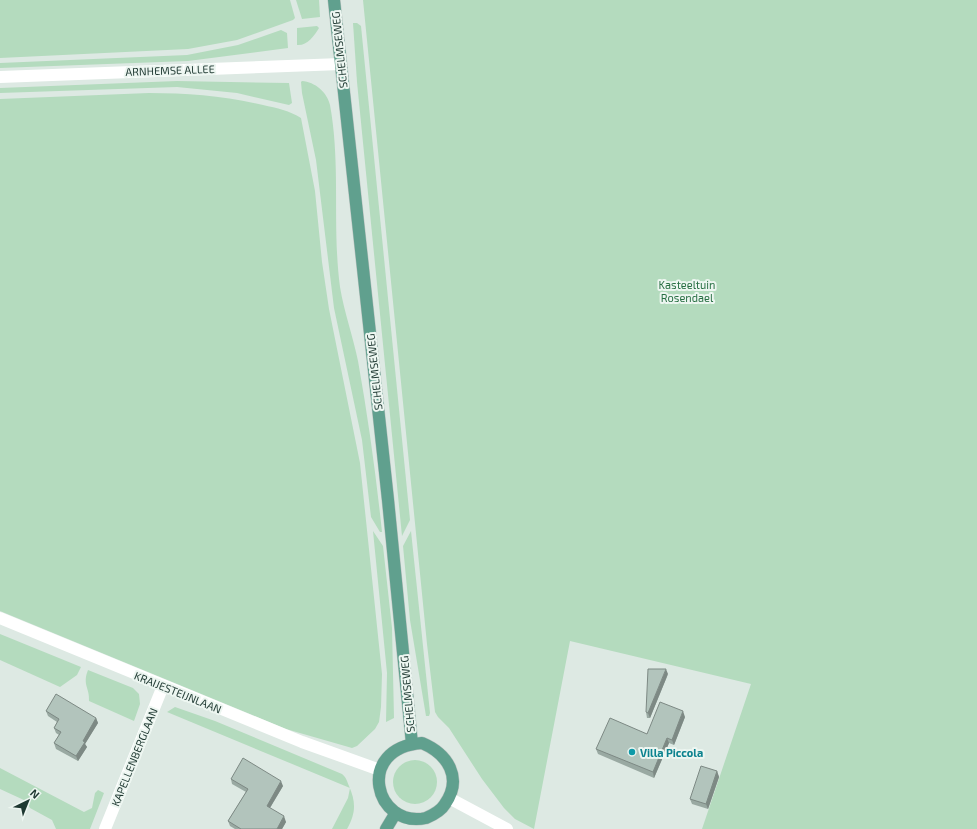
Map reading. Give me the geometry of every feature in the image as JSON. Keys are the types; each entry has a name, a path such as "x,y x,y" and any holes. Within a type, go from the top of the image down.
{"main road":[{"name":"SCHELMSEWEG","path":"334,0 391,524 412,744"},
{"path":"422,743 442,755 449,764 452,778 449,798 443,807 435,814 421,819 410,820 395,814 383,800 379,786 380,770 386,759 395,750 412,744 422,743"},
{"path":"386,829 395,814"}],"street":[{"name":"ARNHEMSE ALLEE","path":"0,77 341,64"},
{"name":"KRAIJESTEIJNLAAN","path":"0,618 302,742 380,770"},
{"name":"KAPELLENBERGLAAN","path":"105,829 163,686"},
{"path":"449,798 507,829"}],"green space":[{"path":"0,0 290,0 295,18 237,40 188,49 0,58"},
{"path":"296,0 319,0 320,17 302,19"},
{"name":"Kasteeltuin Rosendael","path":"363,0 977,0 977,829 702,829 751,684 570,641 534,829 515,819 504,808 482,779 449,728 435,712"},
{"path":"353,23 357,23 361,26 410,520 402,536 357,82"},
{"path":"317,26 319,28 310,40 304,44 297,45 297,28"},
{"path":"281,30 287,33 288,48 188,61 0,68 0,63 187,55 238,45"},
{"path":"177,81 289,83 292,103 289,105 237,93 177,87 0,93 0,88"},
{"path":"302,81 311,83 320,88 330,105 335,150 337,242 340,287 362,382 372,446 382,532 380,532 371,517 362,440 334,308 316,160 302,93"},
{"path":"149,93 192,94 235,99 292,113 301,118 315,191 322,262 329,309 360,463 382,674 379,722 375,729 357,746 352,748 286,729 0,611 0,99"},
{"path":"373,531 383,546 392,628 394,718 386,722 387,673"},
{"path":"411,531 430,713 429,716 426,716 410,620 403,546"},
{"path":"0,634 81,667 77,675 60,687 0,660"},
{"path":"88,670 133,688 139,694 140,704 134,721 89,701 86,683 86,675"},
{"path":"175,707 215,721 342,774 350,788 167,712"},
{"path":"415,760 427,764 433,770 437,782 433,794 427,800 415,804 403,800 397,794 393,782 397,770 403,764"},
{"path":"0,768 84,812 92,808 95,793 98,790 104,793 90,829 56,829 52,820 30,808 26,801 0,789"},
{"path":"350,788 354,808 350,823 347,829 332,829 348,798"}],"building":[{"path":"648,669 666,669 648,713 646,712"},
{"path":"56,694 96,718 83,741 85,742 76,756 54,743 61,732 54,728 59,719 46,711"},
{"path":"660,702 683,711 672,740 667,738 653,772 596,749 610,718 647,734"},
{"path":"243,758 281,781 267,806 284,816 277,829 241,829 228,821 248,789 231,779"},
{"path":"701,766 717,771 706,804 690,799"}],"place":[{"name":"Villa Piccola","path":"632,752"}]}
